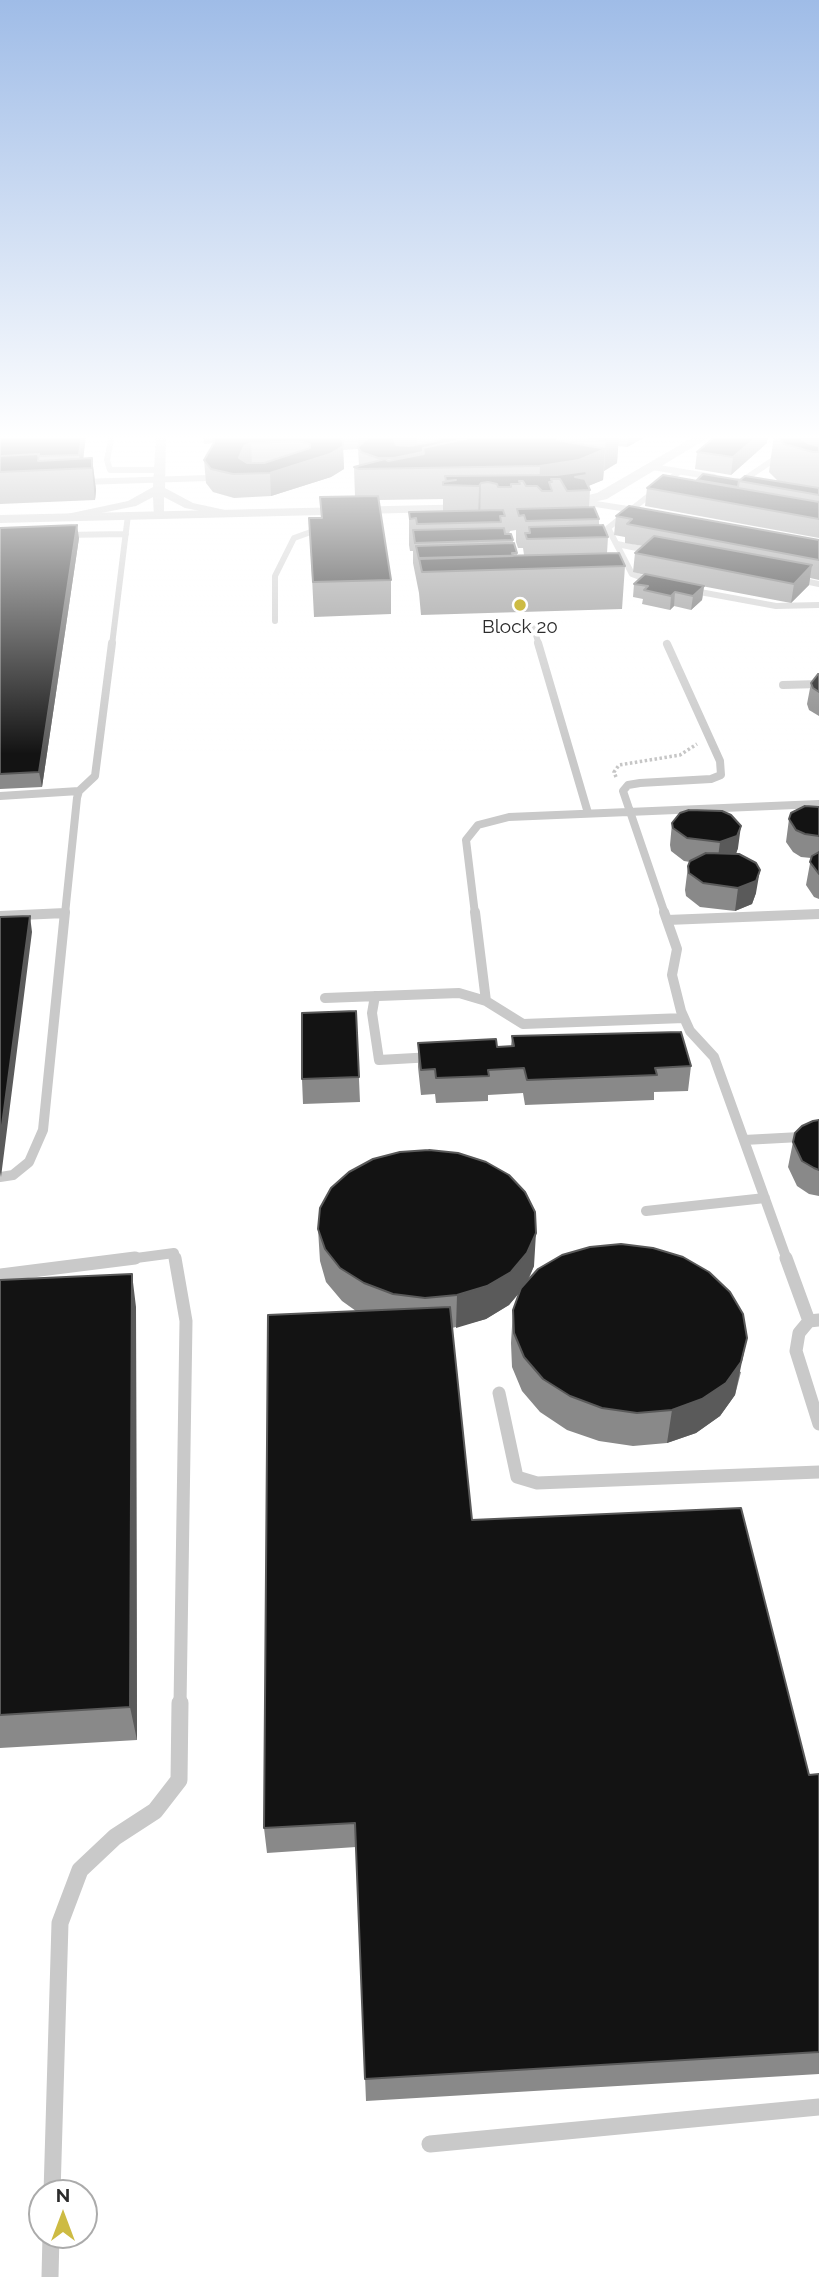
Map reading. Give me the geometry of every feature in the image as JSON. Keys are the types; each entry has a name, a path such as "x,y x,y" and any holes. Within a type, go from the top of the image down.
{"lane":[{"path":"0,796 79,791 95,776 124,541"},
{"path":"275,621 275,576 292,541"},
{"path":"615,541 637,578 668,585"},
{"path":"617,544 657,552"},
{"path":"792,579 819,584"},
{"path":"681,588 766,605 819,605"},
{"path":"533,625 588,813"},
{"path":"667,644 720,761 721,775 711,779 628,785 623,791 677,949 672,975 684,1018 701,1045 714,1057 765,1198 814,1320 799,1334 796,1351 819,1424"},
{"path":"783,685 819,684"},
{"path":"0,1177 13,1175 29,1162 43,1130 79,791"},
{"path":"486,1001 466,840 478,825 509,817 819,804"},
{"path":"0,916 65,913"},
{"path":"667,920 819,915"},
{"path":"325,998 459,993 486,1001 523,1024 684,1018"},
{"path":"375,996 372,1013 379,1060 446,1057"},
{"path":"688,1045 701,1045"},
{"path":"744,1140 819,1136"},
{"path":"646,1211 765,1198"},
{"path":"0,1275 174,1253 186,1321 179,1780 155,1811 115,1837 80,1870 60,1923 52,2179"},
{"path":"499,1393 517,1476 537,1483 819,1472"},
{"path":"430,2144 819,2107"},
{"path":"50,2277 51,2249"}],"path":[{"path":"617,780 614,772 619,765 680,755 709,737"}],"building":[{"path":"0,541 74,541 39,772 0,774"},
{"path":"310,541 385,541 391,580 313,582"},
{"path":"415,541 472,541 415,543"},
{"path":"648,541 683,541 812,565 794,584 635,553"},
{"path":"719,541 819,541 819,560"},
{"path":"514,543 517,553 512,553 513,556 419,559 416,546"},
{"path":"619,553 625,566 422,572 419,558"},
{"path":"645,574 704,586 693,596 675,592 671,596 644,590 648,586 634,584"},
{"path":"819,674 819,692 811,683"},
{"path":"805,806 819,807 819,836 796,830 789,819 791,813"},
{"path":"689,810 722,811 731,815 741,826 737,836 720,842 687,838 673,828 672,823 680,813"},
{"path":"819,852 819,874 810,862 812,856"},
{"path":"706,853 739,854 756,863 760,870 756,881 738,888 703,883 689,873 688,866 690,861"},
{"path":"30,916 0,1140 0,917"},
{"path":"356,1011 359,1077 302,1079 302,1013"},
{"path":"681,1032 691,1066 655,1068 657,1075 527,1080 524,1068 488,1070 489,1076 436,1078 435,1069 421,1070 418,1043 496,1039 497,1047 514,1046 512,1036"},
{"path":"819,1120 819,1170 802,1161 793,1142 795,1133 802,1126"},
{"path":"429,1150 458,1153 486,1162 509,1175 525,1192 535,1212 536,1233 527,1253 511,1272 487,1286 457,1295 425,1298 393,1294 364,1283 340,1268 325,1249 318,1229 320,1208 331,1188 349,1172 373,1159 400,1152"},
{"path":"621,1244 653,1248 683,1257 709,1272 730,1292 743,1314 747,1338 741,1362 726,1383 702,1399 672,1410 637,1413 602,1408 570,1396 543,1379 524,1357 514,1333 513,1310 521,1288 538,1269 562,1255 590,1247"},
{"path":"132,1274 130,1707 0,1715 0,1280"},
{"path":"450,1307 472,1520 741,1508 809,1775 819,1774 819,2052 365,2079 355,1823 264,1828 268,1315"}],"place":[{"name":"Block 20","path":"520,605"}]}
